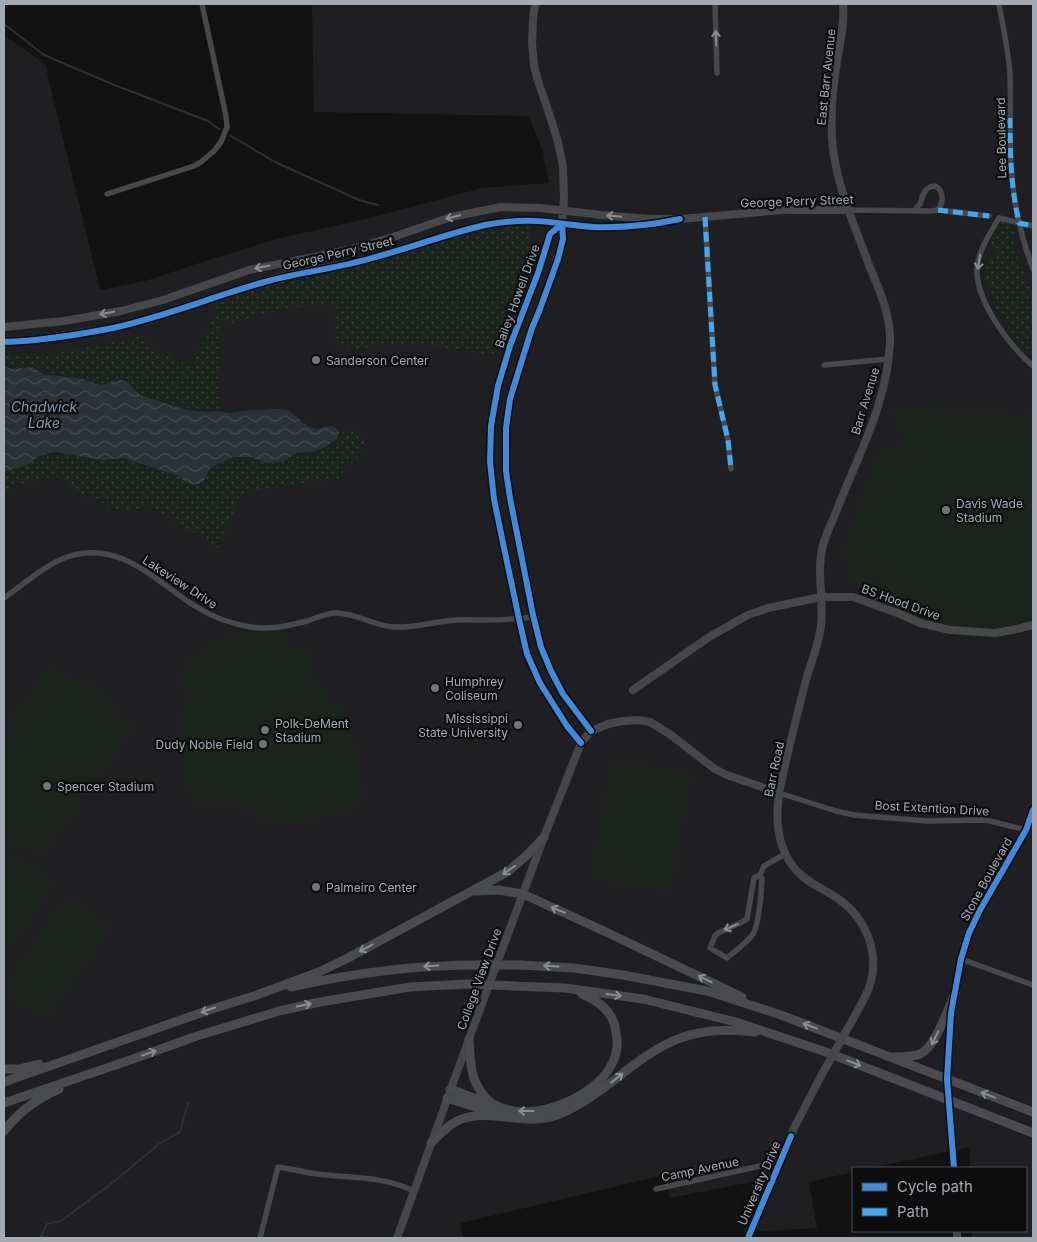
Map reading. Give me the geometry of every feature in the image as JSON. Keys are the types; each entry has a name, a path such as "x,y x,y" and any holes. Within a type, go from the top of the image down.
{"main road":[{"path":"4,1082 318,972 346,959 507,872 526,857 544,837"},
{"path":"470,892 499,890 523,894 604,930 781,1015"},
{"path":"254,996 370,972 432,966 520,965 574,968 624,975 707,991 781,1015 1033,1112"},
{"path":"4,1103 258,1016 303,1005 410,988 467,984 565,988 643,999 736,1022 826,1052 1033,1133"},
{"path":"449,1094 520,1111 539,1111 554,1107 589,1089 609,1069 615,1056 617,1043 616,1027 602,1005 583,994 565,988"},
{"path":"888,1057 909,1057 927,1050 933,1042 955,993"},
{"path":"431,1143 448,1127 461,1119 474,1116 537,1119 548,1118 569,1110 590,1098 639,1060 658,1048 696,1032 738,1030 755,1032 794,1042"},
{"path":"469,1039 471,1063 477,1086 482,1094 495,1106"},
{"path":"4,1069 19,1069 87,1052"},
{"path":"4,1131 25,1109 44,1096 132,1059"},
{"path":"449,1094 506,1117"}],"street":[{"path":"108,194 194,166 208,158 220,142 227,127 226,116 202,4"},
{"path":"535,4 532,43 534,66 558,142 563,166 564,210 562,224"},
{"path":"715,4 717,73"},
{"name":"East Barr Avenue","path":"843,4 844,14 835,76 832,129 833,150 849,210"},
{"name":"Lee Boulevard","path":"999,4 1009,61 1012,186 1019,222 1033,269"},
{"path":"915,210 924,192 931,187 936,187 942,192 941,205 938,210"},
{"name":"George Perry Street","path":"4,327 64,322 142,306 248,270 348,250 451,217 501,207 540,208 649,219 680,219 783,210 938,210 989,216"},
{"name":"Barr Avenue","path":"821,597 819,567 824,543 877,408 886,379 889,359 890,330 885,308 849,210"},
{"path":"705,217 716,385 728,440 731,469"},
{"path":"1033,226 999,218 981,250 977,267 980,289 987,306 1002,331 1022,357 1033,366"},
{"name":"George Perry Street","path":"4,342 40,339 113,328 269,280 371,259 486,225 509,221 534,221 622,228 652,225 680,219"},
{"name":"Bailey Howell Drive","path":"562,224 563,239 558,259 532,328 510,399 506,428 506,471 533,617 541,647 563,694 591,732"},
{"name":"Bailey Howell Drive","path":"562,224 550,234 538,273 510,346 498,386 491,426 490,462 494,499 518,619 527,654 540,683 580,743"},
{"path":"824,365 889,359"},
{"name":"Lakeview Drive","path":"4,598 54,563 78,554 100,552 132,562 195,606 218,618 252,627 287,626 334,613 401,627 446,620 504,620 533,617"},
{"path":"633,690 709,636 741,619 768,608 821,597"},
{"name":"BS Hood Drive","path":"821,597 853,597 920,623 950,630 995,633 1033,625"},
{"name":"Barr Road","path":"821,597 822,618 819,636 779,793 777,824 782,848 803,878 836,897 849,907 862,923 868,936 873,959 871,982 860,1006 821,1076"},
{"name":"Bost Extention Drive","path":"591,732 608,724 622,721 638,720 650,722 715,769 727,775 836,811 854,815 926,820 986,820 1026,830"},
{"name":"College View Drive","path":"397,1238 580,743 591,732"},
{"name":"Stone Boulevard","path":"954,1167 947,1079 951,1013 961,959 969,933 980,910 1026,830 1032,814"},
{"path":"747,919 754,878 760,875 764,866 785,854"},
{"path":"757,921 747,919 718,933 710,948 727,958 752,936 757,921 762,879 760,875"},
{"path":"961,959 1033,985"},
{"name":"University Drive","path":"748,1238 801,1114 821,1076"},
{"name":"Camp Avenue","path":"656,1189 769,1164 779,1165"},
{"path":"260,1238 278,1167 317,1174 374,1179 414,1190"}],"shaded area":[{"name":"Mississippi State University","path":"312,4 1033,4 1033,1238 972,1238 972,1232 1027,1232 1027,1167 970,1167 970,1147 876,1167 852,1167 852,1172 809,1182 817,1228 744,1232 767,1179 670,1198 664,1175 461,1223 463,1238 4,1238 4,35 45,64 100,290 145,281 281,238 370,218 482,188 549,183 543,152 529,116 314,112"},
{"path":"1003,222 1014,225 1017,229 1018,234 1012,238 1033,295 1033,357 1004,322 995,307 989,287 985,268 996,250 989,245 999,225"},
{"path":"531,226 531,254 528,268 495,355 416,344 348,349 348,346 336,346 335,305 286,308 232,323 221,321 219,409 198,410 143,395 126,380 97,384 77,376 50,375 35,366 14,368 4,364 4,355 50,354 142,336 145,345 151,350 192,366 215,316 213,305 231,297 267,285 361,266 475,231"},
{"name":"Davis Wade Stadium","path":"894,408 938,409 938,415 987,412 1023,419 1025,412 1033,412 1033,621 1004,627 985,628 965,628 939,624 913,618 914,612 877,598 880,587 886,589 887,585 875,570 869,587 847,580 856,564 842,559 869,482 878,461 888,451 906,440"},
{"path":"343,430 358,434 365,441 357,458 343,471 341,478 244,492 239,498 218,548 149,505 139,510 111,510 88,493 85,497 67,482 55,477 21,484 4,495 4,469 57,453 103,460 122,459 179,476 185,483 196,486 204,482 211,470 216,466 232,458 262,462 296,453 312,454 326,449 335,443"},
{"name":"Polk-DeMent Stadium","path":"231,634 261,637 283,635 287,651 299,649 308,654 311,664 306,675 309,679 312,677 324,692 330,709 343,706 358,765 356,782 365,787 362,791 364,793 361,797 359,796 350,813 341,808 333,813 314,819 261,822 260,809 241,811 240,803 193,804 182,750 184,719 181,717 187,703 185,701 191,690 179,680 191,658 202,655 216,642 228,640"},
{"name":"Spencer Stadium","path":"50,667 67,679 82,681 94,686 108,698 117,715 133,726 42,855 25,843 4,840 4,732"},
{"path":"613,761 690,775 669,892 592,878"},
{"path":"13,855 53,884 4,953 4,868"},
{"path":"68,898 109,927 45,1019 4,990"}],"water":[{"name":"Chadwick Lake","path":"4,366 11,369 33,367 43,374 84,379 103,385 123,380 129,383 140,395 186,410 229,413 253,410 288,410 309,427 317,429 330,426 335,427 339,432 338,438 324,448 313,452 296,453 284,461 267,463 251,457 233,457 212,467 203,482 196,484 187,483 179,476 123,458 103,460 55,452 40,455 29,464 4,472"}],"waterway":[{"path":"4,24 44,55 112,84 208,121 219,129"},
{"path":"231,136 275,162 359,200 378,205"},
{"path":"40,1238 47,1224 61,1221 112,1183 159,1144 180,1132 188,1103"}],"marked path":[{"path":"1010,118 1011,170 1019,223 1033,226"},
{"path":"938,210 989,216"},
{"path":"705,217 715,385 728,440 731,469"}],"cycle path":[{"path":"4,342 58,337 113,328 169,313 261,283 358,262 485,225 531,221 594,227 616,227 680,219"},
{"path":"562,224 550,234 538,273 510,346 498,386 491,426 490,462 494,499 527,654 540,683 567,726 581,743"},
{"path":"562,224 563,239 558,259 532,328 510,399 506,428 506,471 533,615 541,647 563,694 591,731"},
{"path":"954,1167 947,1079 951,1013 961,959 969,933 980,910 1026,830 1033,810"},
{"path":"748,1238 791,1136"}],"place":[{"name":"Sanderson Center","path":"316,360"},
{"name":"Davis Wade Stadium","path":"946,510"},
{"name":"Humphrey Coliseum","path":"435,688"},
{"name":"Mississippi State University","path":"518,725"},
{"name":"Polk-DeMent Stadium","path":"265,730"},
{"name":"Dudy Noble Field","path":"263,744"},
{"name":"Spencer Stadium","path":"47,786"},
{"name":"Palmeiro Center","path":"316,887"}]}
